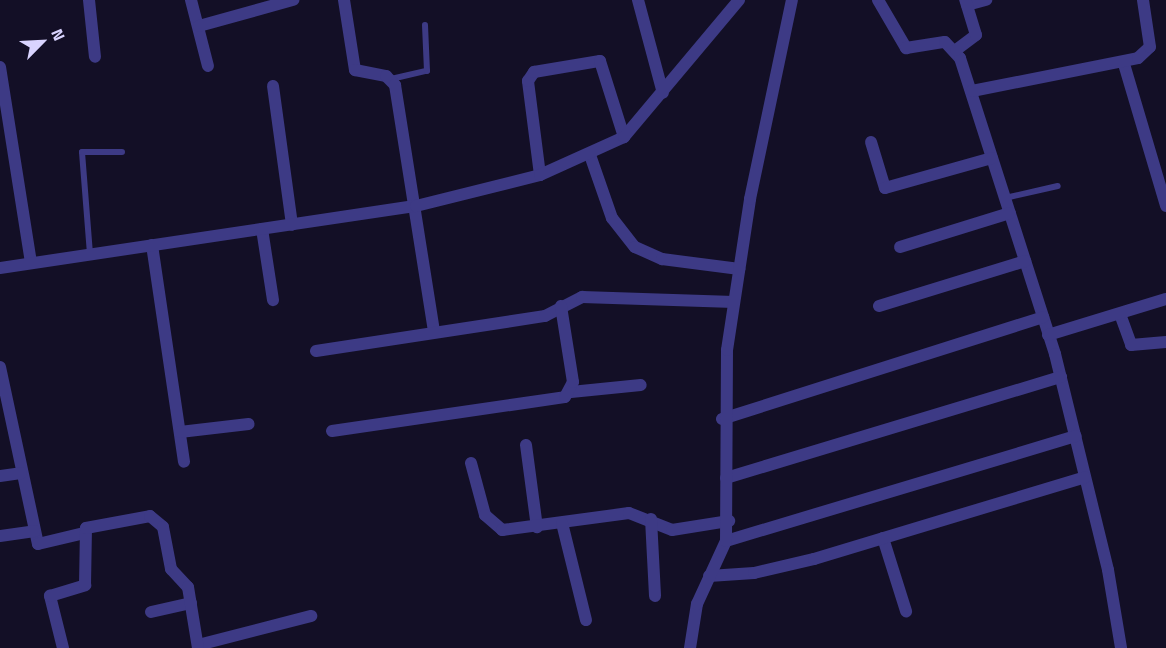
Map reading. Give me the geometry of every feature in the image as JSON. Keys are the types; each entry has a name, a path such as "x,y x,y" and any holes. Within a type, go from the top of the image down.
{"street":[{"path":"88,0 95,57"},
{"path":"191,0 208,66"},
{"path":"199,26 293,0"},
{"path":"344,0 354,70 391,79 416,206 434,330"},
{"path":"638,0 663,93"},
{"path":"0,268 416,206 540,175 590,155 624,137 739,0"},
{"path":"690,648 697,604 726,541 729,521 722,419 734,302 792,0"},
{"path":"878,0 906,48 945,42 956,50 972,91 1061,378 1076,436 1121,648"},
{"path":"956,50 976,35 966,3 986,0"},
{"path":"972,91 1124,64 1150,47 1143,0"},
{"path":"540,175 528,81 534,72 600,61 624,137"},
{"path":"1124,64 1166,206"},
{"path":"0,67 31,263"},
{"path":"273,86 292,225"},
{"path":"871,142 885,188 992,158"},
{"path":"590,155 612,218 635,247 662,259 739,270"},
{"path":"900,247 1010,213"},
{"path":"262,229 273,300"},
{"path":"152,245 184,462"},
{"path":"879,306 1025,261"},
{"path":"316,351 434,330 545,316 582,297 734,302"},
{"path":"1048,335 1166,300"},
{"path":"561,306 571,392"},
{"path":"1120,314 1131,345 1166,342"},
{"path":"722,419 1043,317"},
{"path":"0,368 38,544 84,533 96,523 156,517 163,527 171,570 188,587 198,647 311,616"},
{"path":"726,478 1061,378"},
{"path":"332,431 571,392 641,385"},
{"path":"180,432 249,424"},
{"path":"726,541 1076,436"},
{"path":"526,445 537,526"},
{"path":"471,463 485,515 493,526 537,526 629,513 651,519 672,530 729,521"},
{"path":"0,476 21,473"},
{"path":"710,576 754,573 884,538 1085,477"},
{"path":"651,519 655,596"},
{"path":"562,523 586,620"},
{"path":"0,536 35,531"},
{"path":"63,648 50,596 85,585 84,533"},
{"path":"884,538 906,611"},
{"path":"151,612 191,603"}],"lane":[{"path":"391,79 427,71 425,25"},
{"path":"90,254 82,152 122,152"},
{"path":"1005,198 1058,186"}]}
